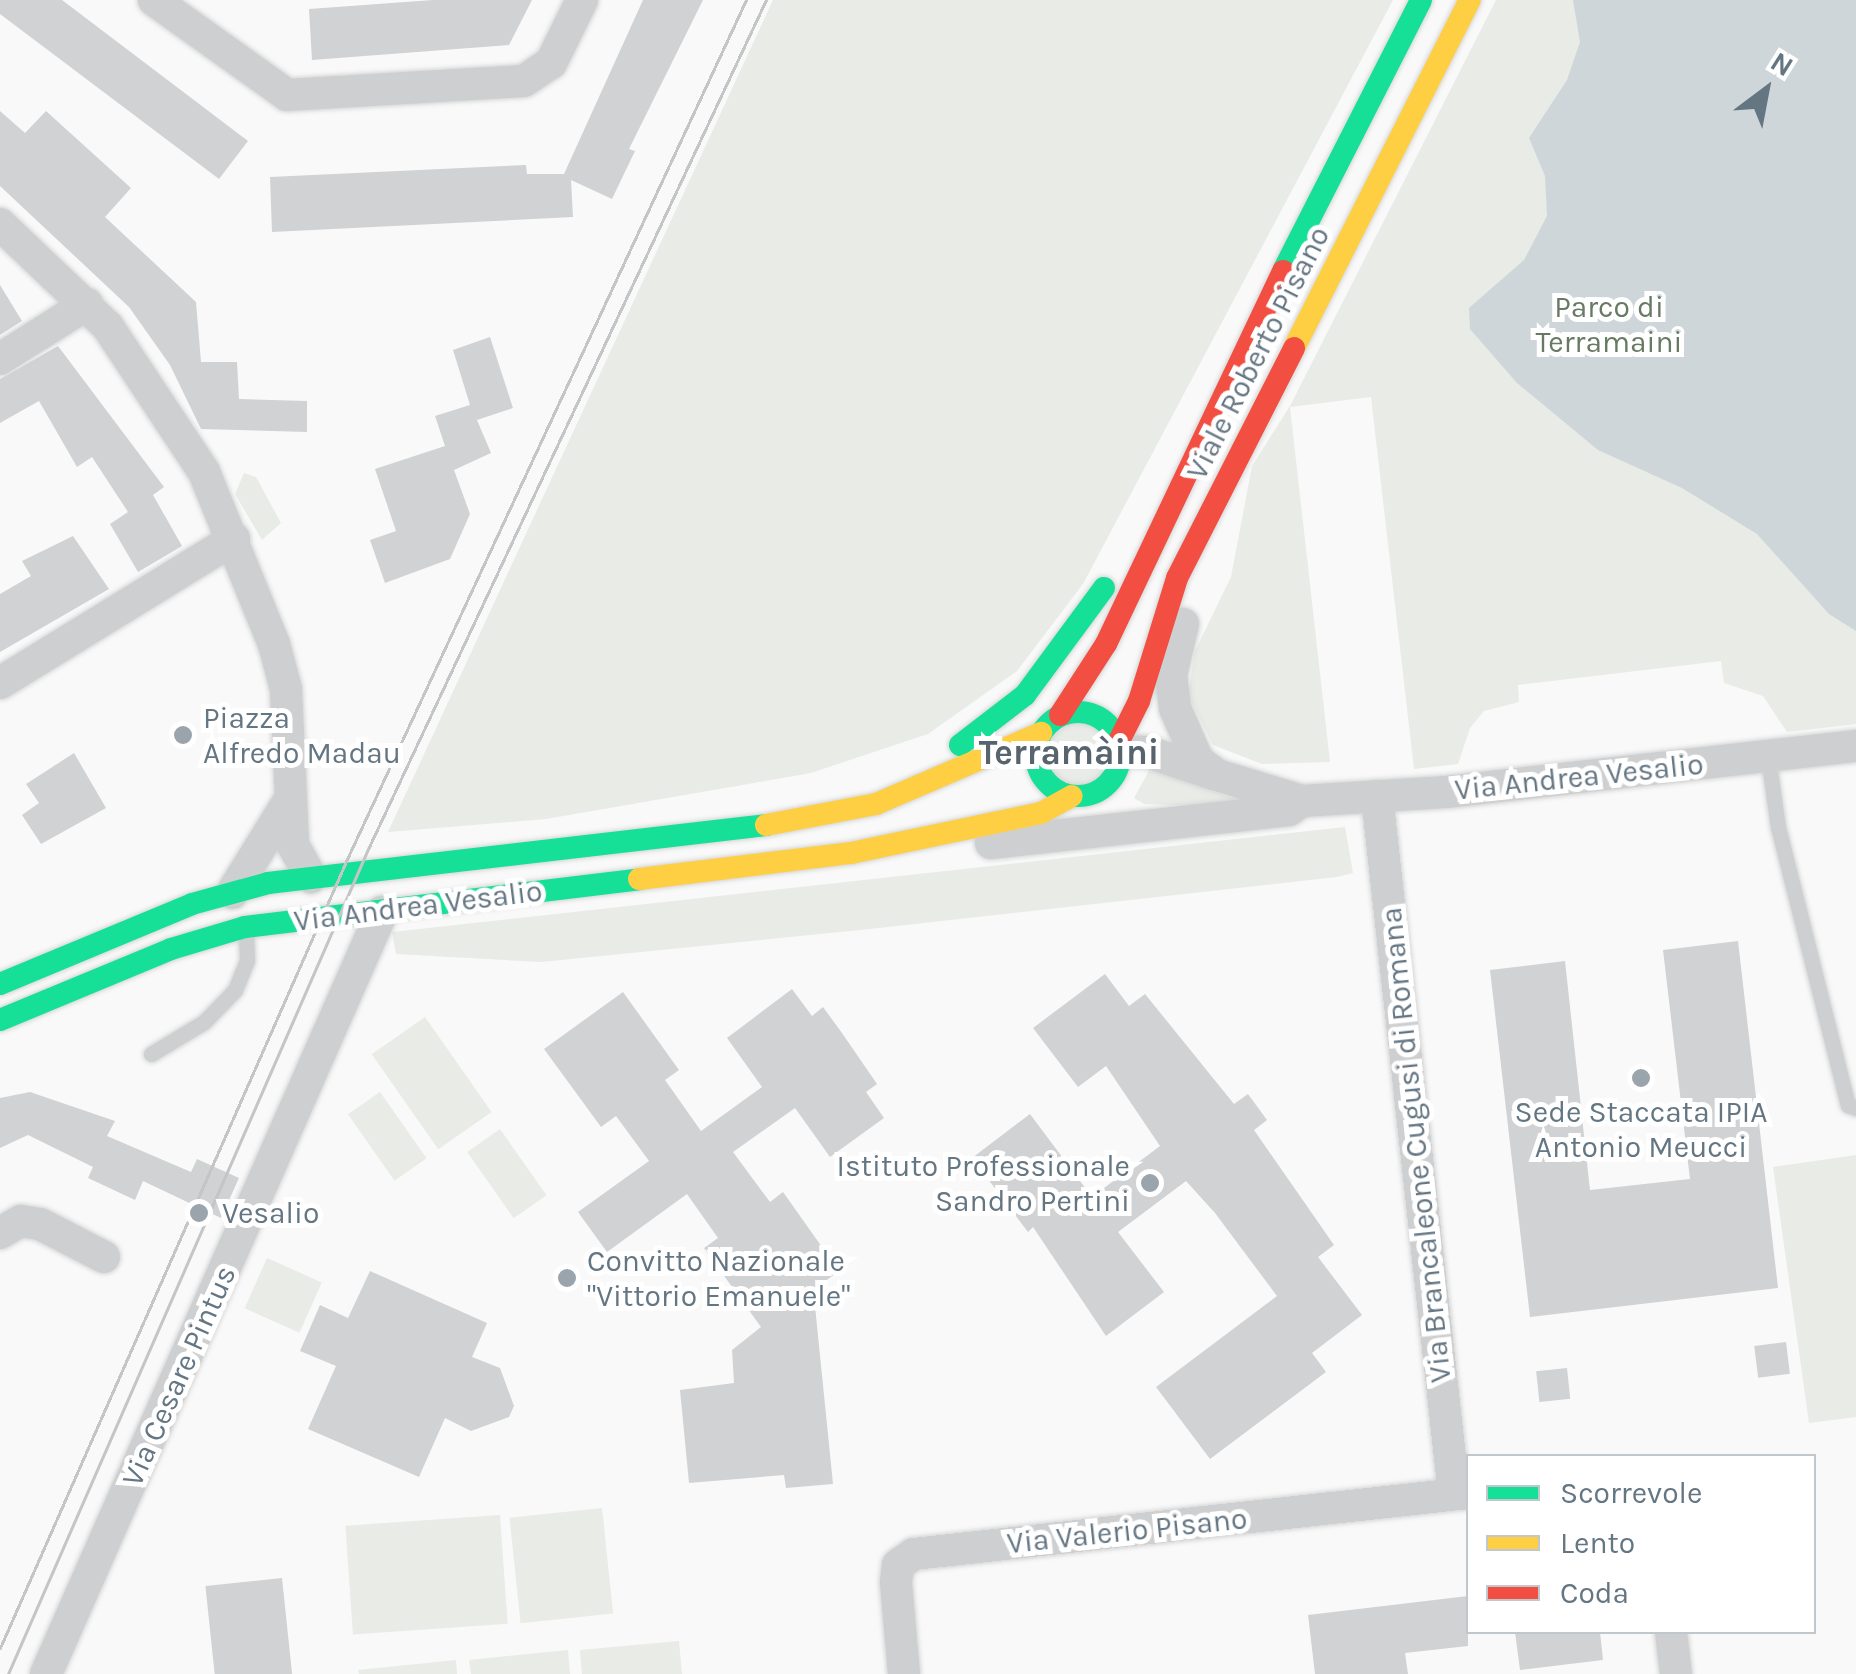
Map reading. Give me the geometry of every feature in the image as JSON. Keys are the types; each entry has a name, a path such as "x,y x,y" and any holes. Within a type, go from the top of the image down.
{"main road":[{"name":"Viale Roberto Pisano","path":"1060,715 1106,644 1213,428 1222,392 1421,0"},
{"name":"Viale Roberto Pisano","path":"1120,746 1140,702 1178,578 1470,0"},
{"name":"Viale Roberto Pisano","path":"1062,654 1128,550 1194,422 1222,392"},
{"name":"Via Andrea Vesalio","path":"738,826 877,783 944,754 1025,695 1062,654"},
{"path":"1060,715 1100,718 1120,746 1115,776 1079,796 1040,774 1040,734 1060,715"},
{"name":"Via Andrea Vesalio","path":"0,984 232,893 311,877 821,818 876,804 1013,740 1040,734"},
{"name":"Via Andrea Vesalio","path":"0,1020 171,949 246,927 851,853 1041,813 1079,796"}],"street":[{"path":"154,0 194,12 287,95 524,81 551,64 582,0"},
{"path":"0,224 87,304 204,472 264,606 286,689 288,804 297,862 311,877"},
{"path":"0,359 87,304"},
{"path":"1200,536 1172,675 1184,737 1217,775"},
{"path":"0,683 234,539"},
{"name":"Via Andrea Vesalio","path":"1120,746 1302,800 1377,796 1856,746"},
{"path":"1079,796 1142,825"},
{"name":"Via Brancaleone Cugusi di Romana","path":"1377,796 1461,1494"},
{"name":"Via Andrea Vesalio","path":"851,853 874,858 1289,810 1302,800"},
{"path":"232,893 288,804"},
{"name":"Via Cesare Pintus","path":"46,1674 382,912"},
{"path":"0,1233 21,1221 40,1224 104,1257"},
{"name":"Via Valerio Pisano","path":"904,1674 896,1582 898,1565 914,1554 1461,1494"},
{"path":"1671,1634 1676,1674"}],"lane":[{"path":"1768,757 1782,846 1848,1105 1856,1108"},
{"path":"151,1054 204,1022 235,990 247,960 246,927"}],"green space":[{"path":"773,0 1393,0 1083,584 1017,671 928,734 811,773 546,819 388,832"},
{"name":"Parco di Terramaini","path":"1496,0 1856,0 1856,724 1787,732 1763,696 1724,683 1721,661 1518,685 1519,702 1484,711 1470,728 1458,764 1414,769 1371,397 1290,407 1330,762 1262,764 1213,745 1188,695 1195,651 1231,577 1252,466 1290,406"},
{"path":"244,473 256,477 281,523 262,540 235,494"},
{"path":"1087,712 1112,728 1121,751 1115,776 1087,796 1048,785 1036,747"},
{"path":"1151,767 1263,808 1144,804 1134,798"},
{"path":"1345,827 1353,873 1337,877 870,929 541,962 396,954 392,932"},
{"path":"425,1017 492,1112 438,1149 372,1054"},
{"path":"380,1092 426,1158 395,1181 348,1114"},
{"path":"500,1129 546,1195 514,1218 467,1152"},
{"path":"1856,1155 1856,1417 1809,1423 1773,1167"},
{"path":"267,1258 322,1282 299,1333 245,1308"},
{"path":"602,1508 613,1613 521,1623 510,1518"},
{"path":"500,1515 508,1624 353,1635 345,1526"},
{"path":"679,1641 682,1674 582,1674 580,1650"},
{"path":"568,1650 570,1674 471,1674 469,1660"},
{"path":"456,1660 457,1674 359,1674 358,1670"}],"shaded area":[{"path":"1573,0 1856,0 1856,631 1829,614 1757,534 1682,488 1598,450 1517,383 1470,329 1469,308 1524,260 1547,216 1545,176 1529,138 1567,80 1580,42"}],"building":[{"path":"0,0 62,0 248,141 219,179 0,14"},
{"path":"433,0 532,0 509,45 312,60 309,9"},
{"path":"643,0 703,0 629,149 635,151 612,199 571,180 573,217 272,232 270,177 526,165 527,174 564,174"},
{"path":"0,111 25,133 46,111 131,188 105,217 196,302 201,362 237,362 239,399 307,401 307,432 201,429 170,365 129,307 0,186"},
{"path":"0,285 22,321 0,335"},
{"path":"490,337 513,408 477,420 491,453 454,470 470,514 450,559 385,583 370,540 396,531 375,469 445,446 435,416 470,405 453,350"},
{"path":"58,346 164,487 153,495 182,546 138,572 110,524 128,512 92,457 77,467 39,401 0,423 0,379"},
{"path":"73,536 109,589 0,652 0,594 31,576 22,561"},
{"path":"74,753 106,808 41,844 22,815 39,803 26,784"},
{"path":"1738,941 1778,1288 1530,1317 1490,970 1565,961 1590,1190 1690,1179 1663,950"},
{"path":"1105,974 1129,1006 1145,994 1234,1104 1248,1094 1267,1120 1254,1130 1334,1245 1318,1257 1362,1315 1312,1353 1326,1372 1210,1459 1156,1387 1277,1296 1215,1213 1186,1181 1118,1232 1164,1292 1106,1336 1033,1227 1028,1232 972,1158 1030,1114 1092,1197 1160,1146 1106,1066 1078,1087 1033,1028"},
{"path":"792,989 812,1016 823,1007 842,1033 877,1084 866,1092 884,1118 830,1157 795,1108 733,1152 770,1202 783,1192 839,1271 812,1291 821,1303 815,1306 833,1484 786,1488 784,1475 689,1483 680,1390 734,1383 732,1350 761,1327 704,1248 718,1238 687,1194 607,1252 578,1212 649,1161 616,1116 601,1127 544,1049 623,992 679,1070 665,1080 701,1131 762,1087 727,1038"},
{"path":"30,1092 115,1121 107,1136 191,1172 197,1159 239,1178 221,1218 143,1181 135,1200 88,1178 93,1167 28,1135 0,1148 0,1098"},
{"path":"370,1271 487,1323 472,1357 500,1368 514,1406 509,1417 471,1431 445,1418 419,1477 308,1429 336,1366 300,1351 320,1305 348,1318"},
{"path":"1786,1342 1790,1374 1758,1378 1754,1346"},
{"path":"1567,1368 1570,1399 1539,1402 1536,1371"},
{"path":"282,1578 292,1674 215,1674 205,1586"},
{"path":"1466,1596 1468,1646 1405,1653 1408,1674 1315,1674 1308,1615"},
{"path":"1515,1634 1600,1634 1603,1660 1520,1670"}],"tram line":[{"path":"0,1648 348,857 746,0"},
{"path":"8,1674 369,847 766,0"}],"traffic: fast":[{"path":"1283,271 1421,0"},
{"path":"960,745 1025,695 1104,588"},
{"path":"1070,712 1086,712 1102,719 1113,730 1120,754 1117,770 1108,784 1086,796 1070,796 1054,789 1043,778 1036,762 1036,746 1043,730 1054,719 1070,712"},
{"path":"0,984 192,904 268,883 766,825"},
{"path":"0,1020 171,949 245,927 639,879"}],"traffic: slow":[{"path":"1294,348 1470,0"},
{"path":"766,825 876,804 1041,733"},
{"path":"639,879 851,853 1041,813 1072,796"}],"traffic: jam":[{"path":"1060,715 1106,644 1283,271"},
{"path":"1119,741 1139,701 1177,578 1294,348"}],"place":[{"name":"Piazza Alfredo Madau","path":"183,735"},
{"name":"Sede Staccata IPIA Antonio Meucci","path":"1641,1078"},
{"name":"Istituto Professionale Sandro Pertini","path":"1150,1183"},
{"name":"Vesalio","path":"199,1213"},
{"name":"Convitto Nazionale \"Vittorio Emanuele\"","path":"567,1278"}],"district":[{"name":"Terramàini","path":"1069,753"}]}
